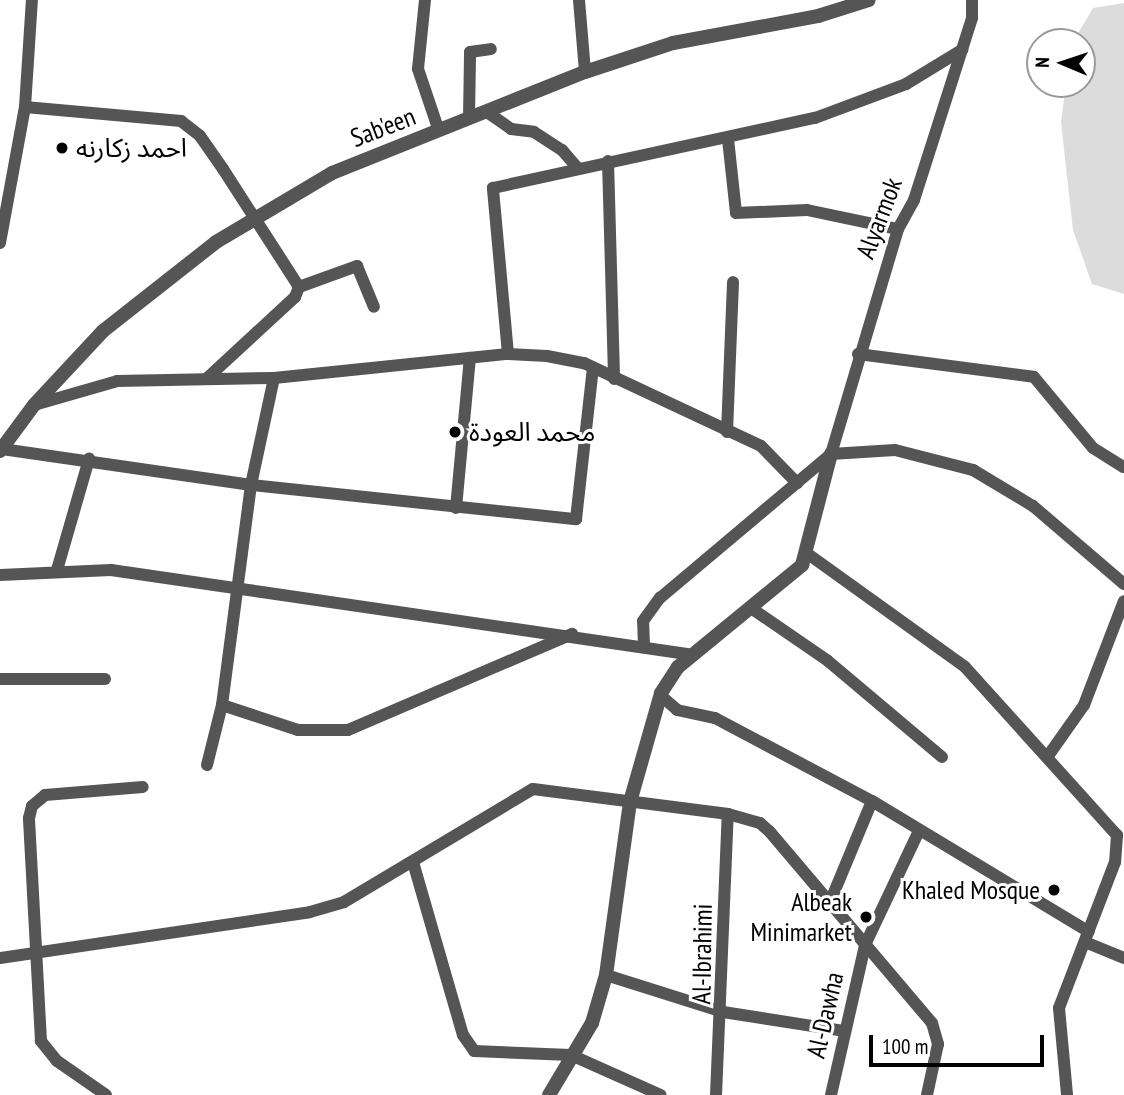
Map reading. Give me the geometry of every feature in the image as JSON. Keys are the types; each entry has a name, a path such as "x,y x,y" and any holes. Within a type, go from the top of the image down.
{"street":[{"path":"0,243 25,107 32,0"},
{"path":"425,0 418,69 439,131"},
{"path":"579,0 586,72"},
{"name":"Sab'een","path":"1,450 34,405 103,331 251,218 332,173 586,72 673,43 818,16 869,0"},
{"name":"Alyarmok","path":"808,554 858,354 898,229 914,200 961,50 972,0"},
{"path":"469,119 470,52 491,49"},
{"path":"508,354 494,188 577,167 728,139 815,118 906,84 961,50"},
{"path":"25,107 181,121 200,136 299,288"},
{"path":"487,112 512,129 534,132 577,167"},
{"path":"728,139 736,213 807,210 898,229"},
{"path":"608,161 614,379"},
{"path":"206,379 295,297 299,288 357,266 374,307"},
{"path":"727,432 733,282"},
{"path":"34,405 99,383 274,378 508,354 593,368 771,452 797,483"},
{"path":"858,354 1034,377 1093,448 1124,467"},
{"path":"456,508 470,358"},
{"path":"1,450 89,458 251,485 576,519 593,368"},
{"path":"208,765 222,705 251,485 274,378"},
{"path":"645,646 643,621 654,605 831,454 895,450 973,470 1033,506 1124,584"},
{"path":"57,570 89,458"},
{"path":"549,1095 592,1023 606,975 630,802 660,695 669,678 751,608 808,554 965,667 1117,835 1115,862 1059,1008 1068,1095"},
{"path":"0,575 57,570 159,575 237,592 573,633 694,655"},
{"path":"1048,756 1084,705 1124,601"},
{"path":"751,608 828,661 942,757"},
{"path":"222,705 298,730 348,730 573,633"},
{"path":"0,679 105,679"},
{"path":"660,695 677,710 715,718 872,800 1124,958"},
{"path":"106,1095 43,1047 36,956 32,806 50,794 143,787"},
{"path":"0,958 36,956 310,912 344,902 533,789 727,814 760,823 911,995 937,1035 928,1095"},
{"path":"830,902 872,800"},
{"name":"Al-Ibrahimi","path":"716,1095 723,1013 727,814"},
{"name":"Al-Dawha","path":"831,1095 865,945 919,831"},
{"path":"413,862 468,1044 489,1056 571,1055 661,1095"},
{"path":"606,975 723,1013 844,1031"}],"shaded area":[{"path":"1124,3 1124,294 1092,284 1073,230 1061,122 1064,98 1096,98 1096,28 1081,28 1093,8"}],"place":[{"name":"احمد زكارنه","path":"62,148"},
{"name":"محمد العودة","path":"455,432"},
{"name":"Khaled Mosque","path":"1054,890"},
{"name":"Albeak Minimarket","path":"866,917"}]}
